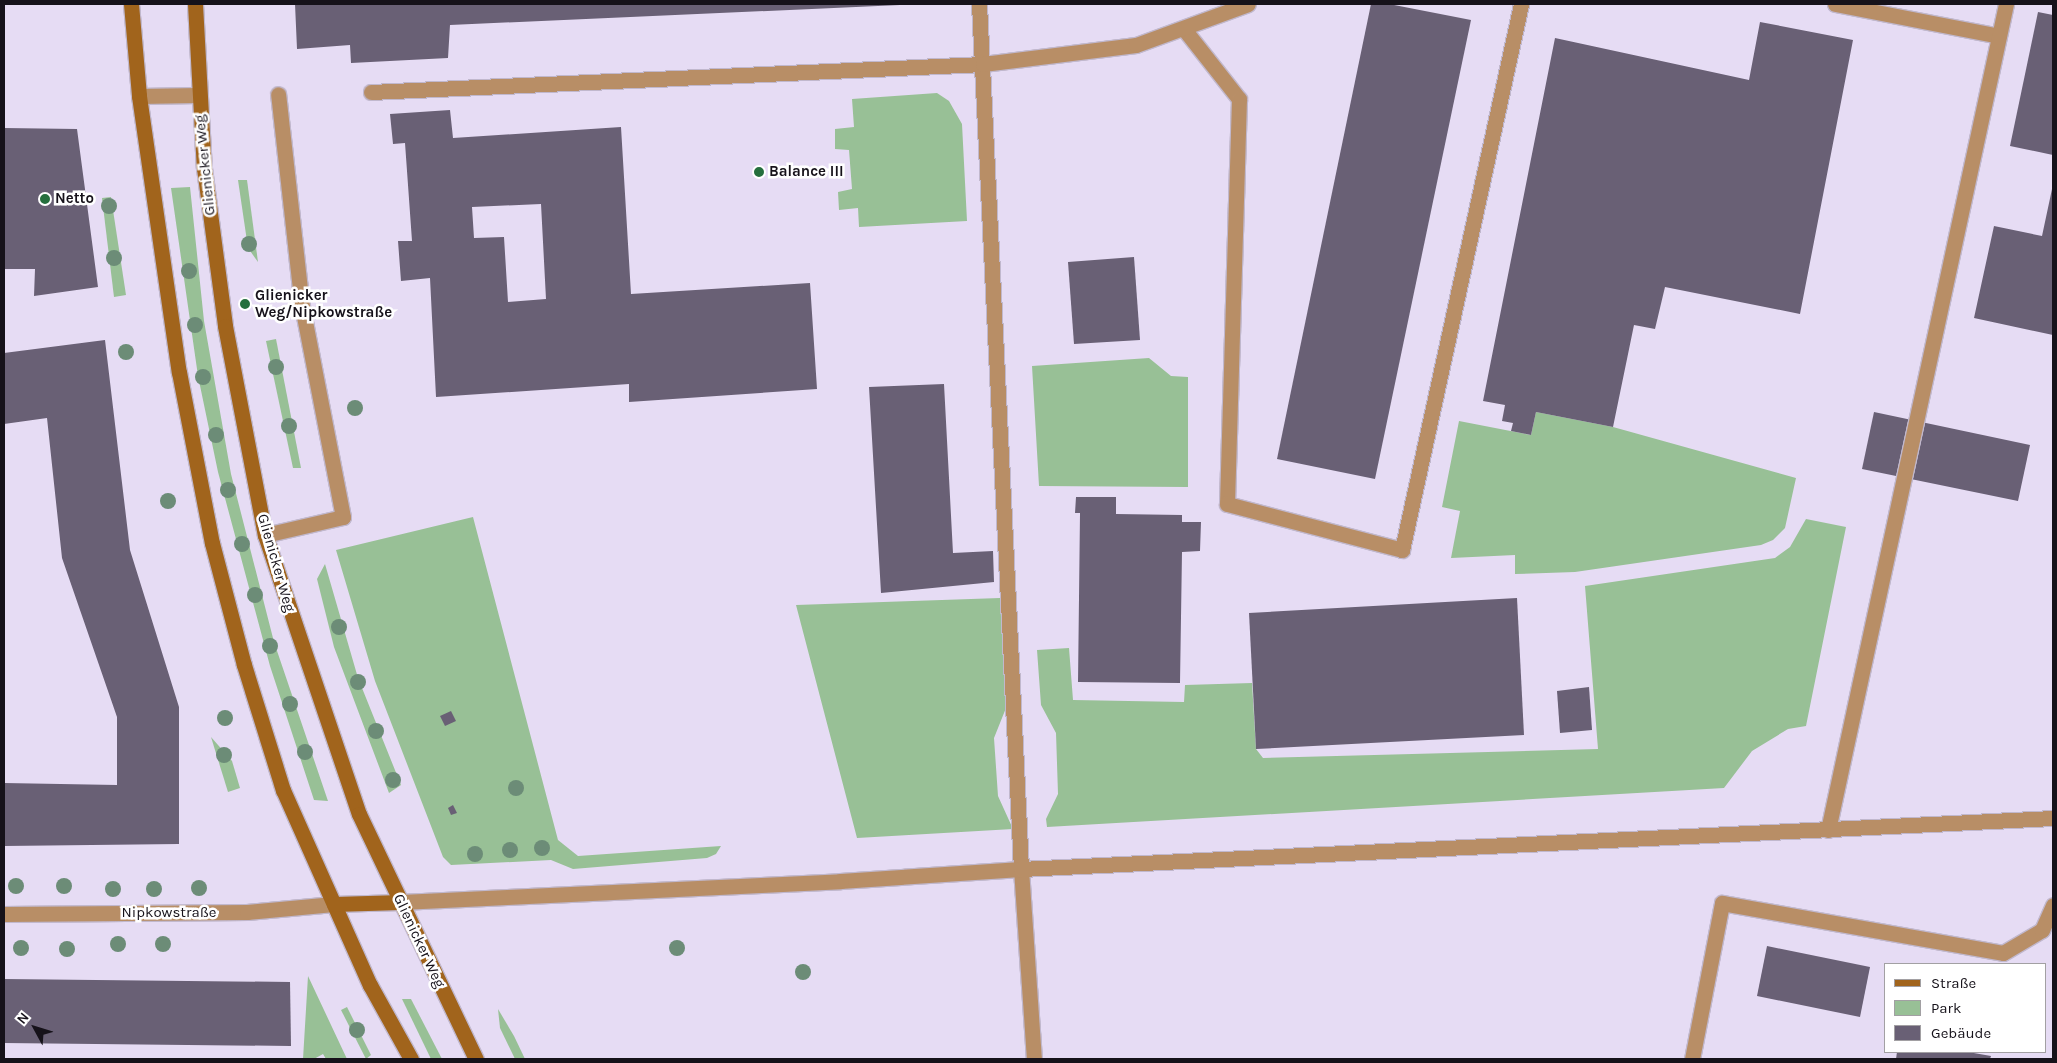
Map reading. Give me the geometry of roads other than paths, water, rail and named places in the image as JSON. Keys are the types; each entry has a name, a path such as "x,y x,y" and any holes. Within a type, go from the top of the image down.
{"main road":[{"path":"131,4 139,96 179,372 212,543 244,665 283,790 370,985 411,1059"},
{"name":"Glienicker Weg","path":"195,4 198,95 204,168 224,326 265,535 359,814 476,1059"},
{"path":"334,904 401,902"}],"street":[{"path":"979,4 1021,869 1034,1059"},
{"path":"371,92 983,64 1136,45 1248,4"},
{"path":"1184,29 1239,98 1227,504 1402,550 1521,4"},
{"path":"1835,4 2000,36"},
{"path":"1828,830 2006,4"},
{"path":"265,535 344,517 302,307 278,94"},
{"path":"139,96 198,95"},
{"path":"401,902 2053,818"},
{"path":"1692,1059 1722,903 2003,953 2042,930 2053,905"},
{"name":"Nipkowstraße","path":"4,914 248,912 334,904"}],"place":[{"name":"Balance III","path":"759,172"},
{"name":"Netto","path":"45,199"},
{"name":"Glienicker Weg/Nipkowstraße","path":"245,304"}]}
